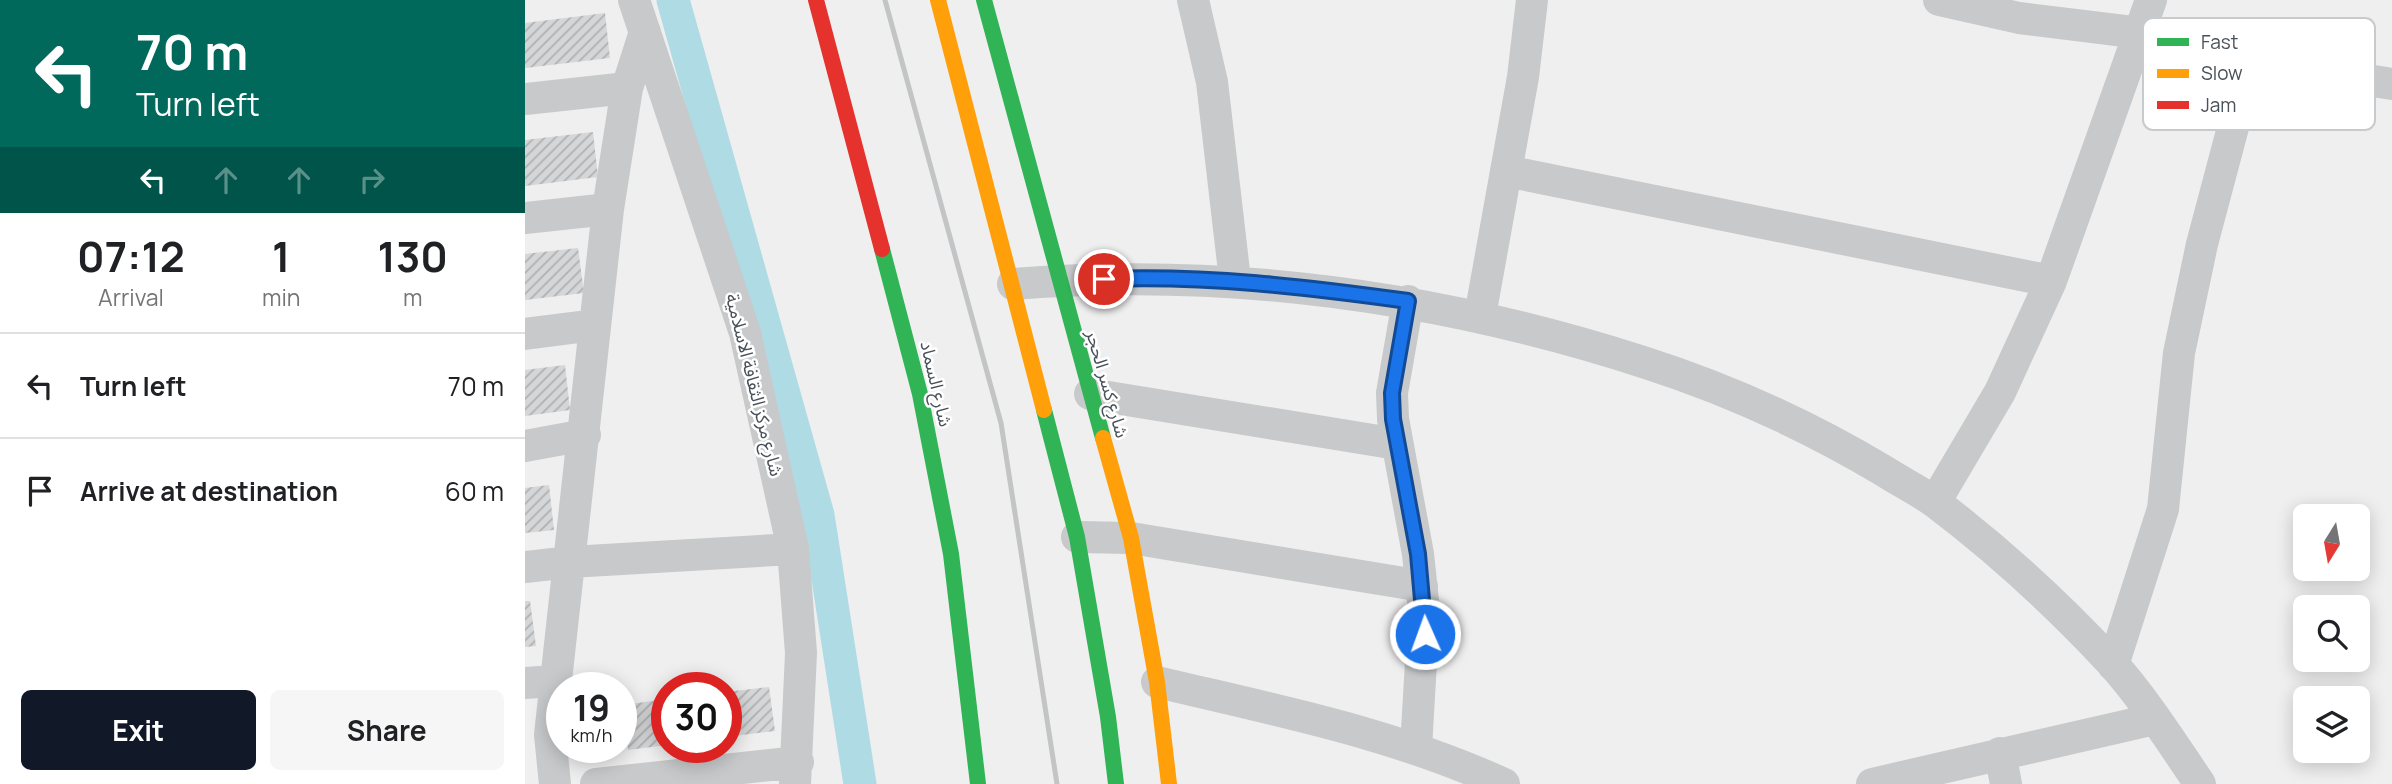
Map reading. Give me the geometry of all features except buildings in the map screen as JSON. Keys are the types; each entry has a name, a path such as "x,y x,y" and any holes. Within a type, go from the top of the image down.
{"main road":[{"name":"شارع السماد","path":"816,0 920,394 951,554 978,784"},
{"path":"938,0 1077,537 1108,717 1116,784"},
{"name":"شارع كسر الحجر","path":"984,0 1058,280 1131,538 1157,682 1168,784"}],"street":[{"name":"شارع مركز الثقافة الاسلامية","path":"634,0 745,332 793,550 801,653 796,773"},
{"path":"1193,0 1212,82 1235,281"},
{"path":"1480,316 1523,77 1533,0"},
{"path":"1939,0 2018,18 2141,33"},
{"path":"2146,18 2151,0"},
{"path":"1935,502 2000,392 2051,281 2143,26"},
{"path":"555,784 550,735 540,682 570,562 608,209 627,88 645,32"},
{"path":"525,99 627,88"},
{"path":"2113,665 2163,509 2179,354 2202,244 2232,130"},
{"path":"1506,171 2051,281"},
{"path":"525,218 608,209"},
{"path":"1013,284 1149,277 1317,288 1408,301 1480,316 1593,346 1713,384 1827,437 1935,502 2028,581 2113,665 2200,784"},
{"path":"1408,301 1392,393 1397,444 1422,586 1425,634 1416,748"},
{"path":"525,334 596,325"},
{"path":"1090,394 1397,444"},
{"path":"525,446 585,435"},
{"path":"1077,537 1131,538 1422,586"},
{"path":"525,567 570,562 793,550"},
{"path":"1157,682 1351,728 1416,748 1475,777 1504,784"},
{"path":"1872,784 2155,719"},
{"path":"2000,753 2006,784"},
{"path":"596,784 796,773"}],"waterway":[{"path":"673,0 818,515 860,784"}],"railway":[{"path":"885,0 1001,423 1057,784"}],"traffic: fast":[{"path":"984,0 1103,438"},
{"path":"882,249 920,394 951,554 978,784"},
{"path":"1044,410 1077,537 1108,717 1116,784"}],"traffic: slow":[{"path":"938,0 1044,410"},
{"path":"1103,438 1131,538 1157,682 1169,784"}],"traffic: jam":[{"path":"816,0 882,249"}],"route":[{"path":"1104,279 1149,277 1235,281 1317,288 1408,301 1392,393 1393,419 1418,554 1425,634"}]}
